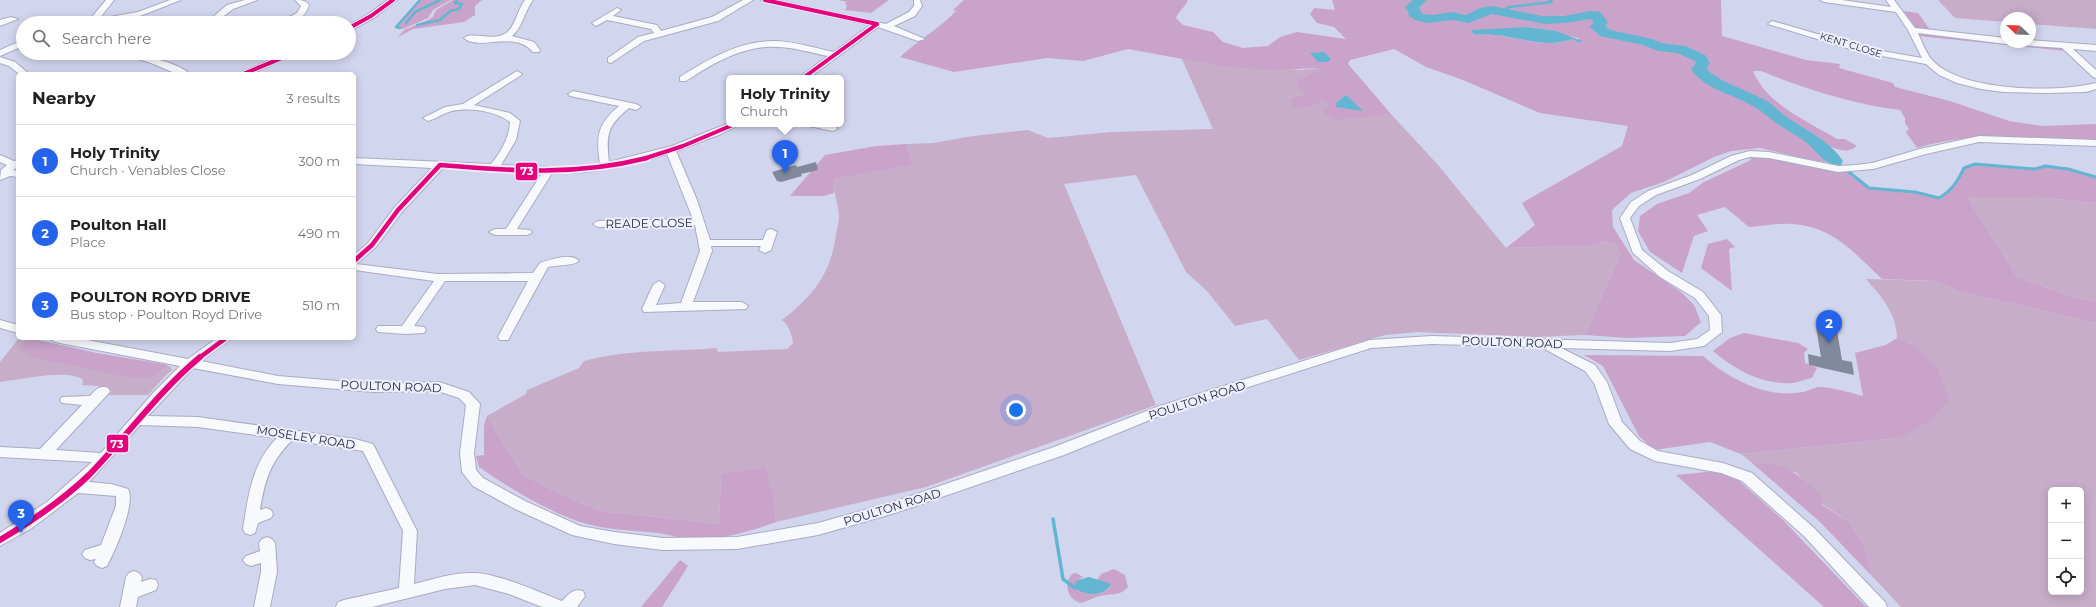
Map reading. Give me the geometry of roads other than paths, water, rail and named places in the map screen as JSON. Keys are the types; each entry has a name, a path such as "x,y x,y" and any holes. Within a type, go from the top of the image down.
{"street":[{"path":"97,16 103,6 110,0"},
{"path":"128,16 140,14 177,0"},
{"path":"219,16 230,7 253,0"},
{"path":"298,16 304,10 305,5 299,0"},
{"path":"356,24 371,16 393,0"},
{"path":"475,37 490,41 504,37 514,29 518,23 521,12 529,0"},
{"path":"601,58 614,60 641,39 715,19 749,0"},
{"path":"765,0 888,26 921,39"},
{"path":"1824,0 1899,10"},
{"path":"1890,0 1899,10 1912,30 1929,62 1950,78 1994,88 2042,90 2086,89 2096,86"},
{"path":"888,26 912,14 921,3"},
{"path":"596,23 617,10"},
{"path":"605,17 654,27 659,34"},
{"path":"0,23 14,19"},
{"path":"807,75 833,54 877,24"},
{"name":"KENT CLOSE","path":"1772,24 1821,36 1855,48 1882,55 1929,62"},
{"path":"1912,30 2000,40"},
{"path":"504,37 531,44 536,50"},
{"path":"683,79 704,64 725,55 765,44 776,44 833,54"},
{"path":"2036,44 2096,48"},
{"path":"0,53 16,46"},
{"path":"2065,46 2096,75"},
{"path":"0,60 12,64 20,71"},
{"path":"150,60 174,68 181,72"},
{"path":"248,72 277,60"},
{"path":"164,72 174,68"},
{"path":"6,73 20,71"},
{"path":"466,106 517,74"},
{"path":"582,87 571,95 631,106 607,122 604,130 603,147 605,166"},
{"path":"428,118 444,109 466,106 507,115 515,121 514,130 509,142 502,156 493,168"},
{"path":"356,161 574,171 605,166 670,150 728,127"},
{"name":"POULTON ROAD","path":"67,340 278,380 374,388 439,386 455,390 464,394 473,404 468,455 469,472 478,482 520,505 577,531 614,538 663,544 704,545 738,543 818,529 895,507 1059,451 1162,410 1370,344 1432,340 1539,344 1670,346 1700,343 1716,332 1715,315 1699,295 1664,274 1637,250 1625,218 1635,204 1652,193 1696,177 1736,158 1750,154 1769,154 1811,166 1838,169 1873,166 1924,151 1979,140 2096,143"},
{"path":"670,150 700,222 706,243 706,251 686,306"},
{"path":"0,158 12,170"},
{"path":"356,259 372,245 398,210 440,165"},
{"path":"509,232 548,171"},
{"name":"READE CLOSE","path":"593,235 600,221 700,222"},
{"path":"495,232 526,232"},
{"path":"706,243 766,247 771,232"},
{"path":"504,337 536,276 544,265 558,261 573,261"},
{"path":"356,267 442,278 536,276"},
{"path":"406,330 442,278"},
{"path":"659,285 648,309 686,306 742,306"},
{"path":"0,324 16,328"},
{"path":"382,329 420,330"},
{"path":"0,540 47,510 75,487 104,458 190,363 223,340"},
{"path":"1539,344 1568,356 1590,368 1600,382 1616,424 1635,445 1655,456 1724,468 1748,477 1809,532 1879,607"},
{"path":"44,454 99,396 67,400"},
{"name":"MOSELEY ROAD","path":"138,420 198,422 356,444 368,448 410,531 406,593"},
{"path":"266,514 251,524 255,496 265,464 270,454 289,434"},
{"path":"0,452 104,458"},
{"path":"75,487 110,489 122,493 123,506 99,556"},
{"path":"251,560 267,549 269,572 262,607"},
{"path":"130,600 134,577"},
{"path":"344,607 445,583 475,579 511,588 559,607"},
{"path":"130,600 150,585"}],"water":[{"path":"1528,27 1556,31 1582,41 1579,43 1572,39 1562,42 1543,43 1505,36 1473,34 1471,30"},
{"path":"1324,52 1331,59 1328,62 1318,62 1310,53"},
{"path":"1346,95 1363,111 1336,107 1337,102"},
{"path":"1089,577 1109,583 1110,586 1107,590 1098,594 1084,593 1075,588 1075,583 1078,580"}],"waterway":[{"path":"400,28 396,27 420,0"},
{"path":"406,23 415,12 440,0"},
{"path":"417,25 440,20 450,11 459,9 462,4 455,3 457,0"},
{"path":"1421,0 1411,7 1416,12 1415,15 1424,19 1452,16 1468,19 1484,11 1492,10 1499,10 1534,19 1545,20 1564,20 1595,15 1601,22 1597,27 1605,33 1647,42 1658,47 1680,49 1700,58 1703,63 1698,69 1708,78 1727,89 1761,104 1780,119 1812,139 1835,161"},
{"path":"1503,11 1509,7 1552,2 1549,0"},
{"path":"1835,161 1869,188 1915,192 1939,198 1948,192 1954,185 1964,168 1975,164 2035,169 2045,166 2068,169 2096,177"},
{"path":"1053,519 1063,579 1075,588"}],"place":[{"name":"Holy Trinity","path":"785,173"},
{"name":"Poulton Hall","path":"1829,343"},
{"name":"POULTON ROYD DRIVE","path":"21,533"}]}
